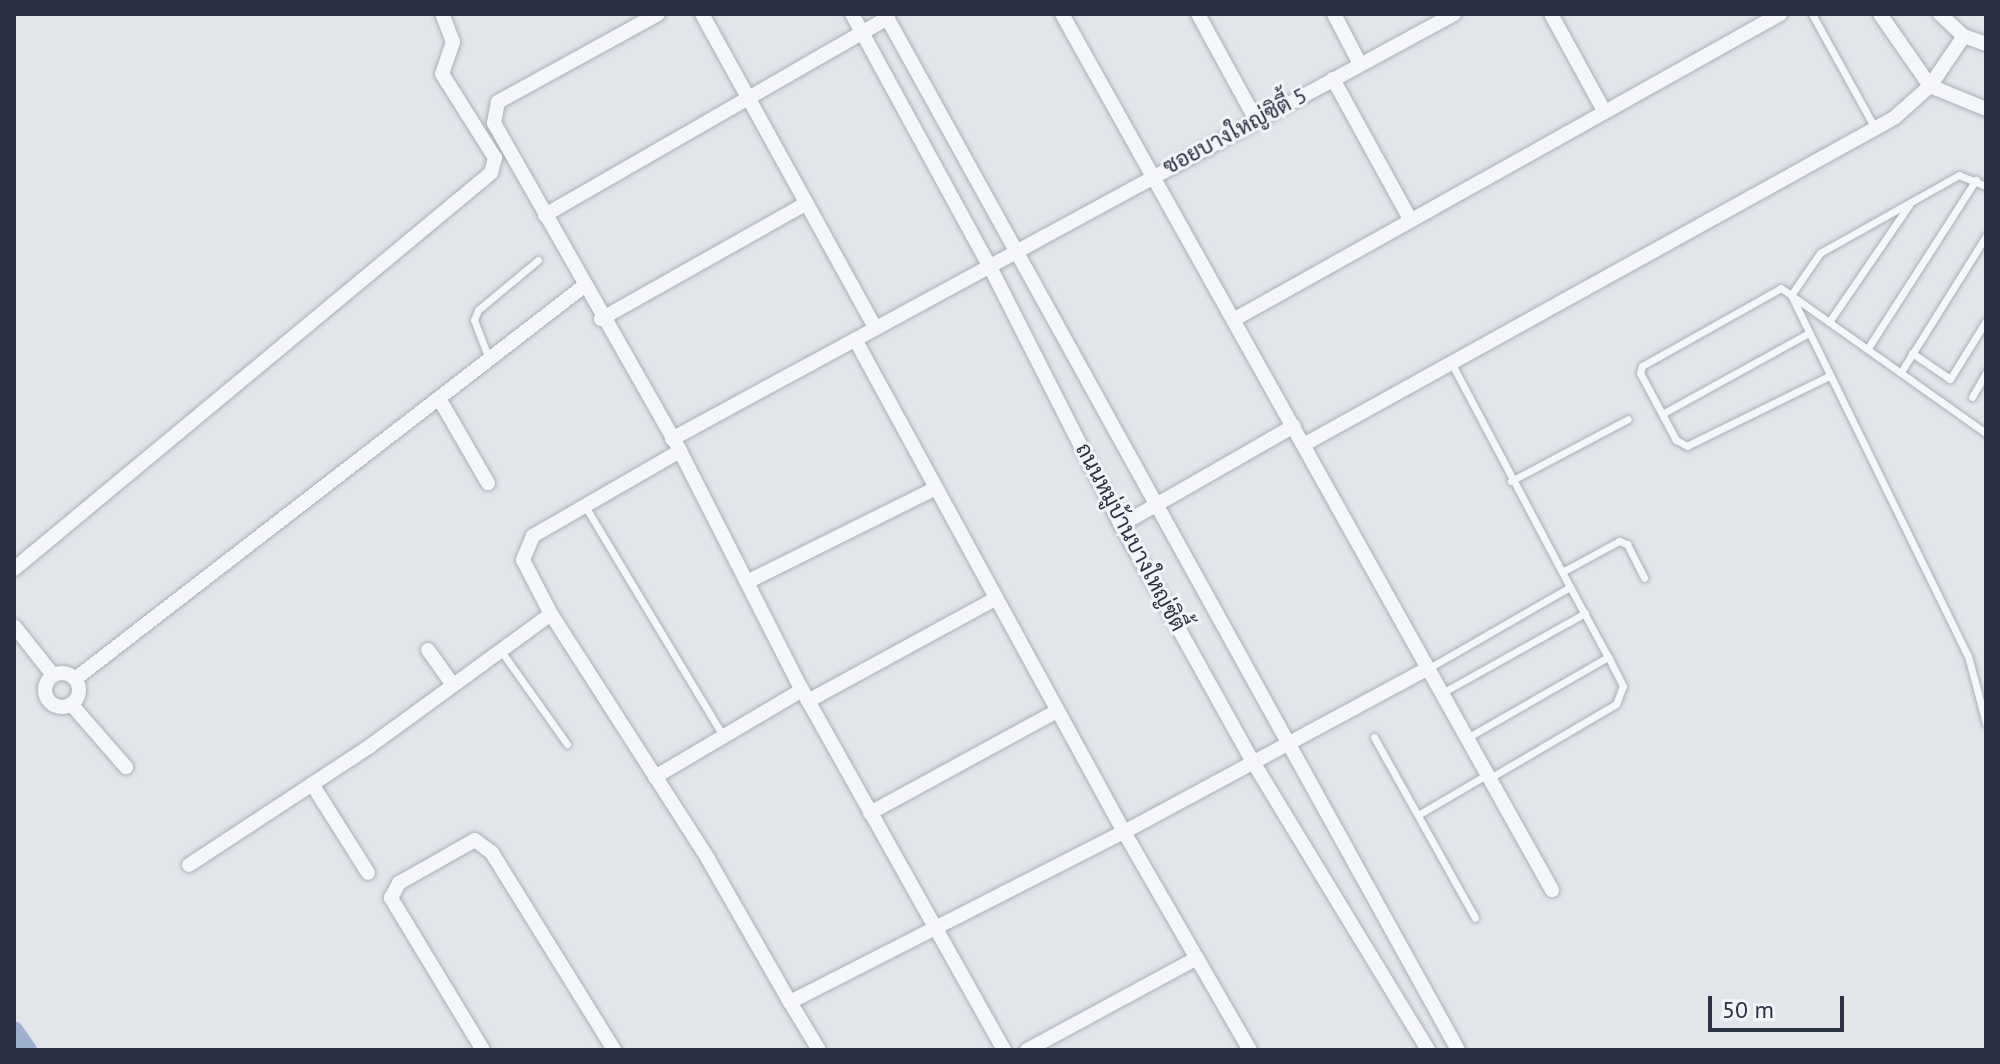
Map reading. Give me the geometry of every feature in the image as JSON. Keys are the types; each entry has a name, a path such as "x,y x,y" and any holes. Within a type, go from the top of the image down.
{"street":[{"path":"14,569 491,173 495,158 442,74 453,42 442,14"},
{"path":"658,14 493,108 494,123 601,319 676,445 749,581 805,696 1004,1050"},
{"path":"702,14 875,327"},
{"name":"ถนนหมู่บ้านบางใหญ่ซิตี้","path":"852,14 988,263 1121,525 1253,762 1428,1050"},
{"path":"1062,14 1155,174 1552,890"},
{"path":"1198,14 1256,120"},
{"path":"1334,14 1360,64"},
{"name":"ซอยบางใหญ่ซิตี้ 5","path":"551,614 527,572 526,548 533,536 585,506 676,445 875,327 988,263 1454,14"},
{"path":"1551,14 1604,111"},
{"path":"1235,319 1780,14"},
{"path":"1880,14 1930,86 1986,109"},
{"path":"1940,14 1964,36 1986,44"},
{"path":"545,215 886,16"},
{"name":"ถนนหมู่บ้านบางใหญ่ซิตี้","path":"886,16 1017,248 1285,744 1458,1050"},
{"path":"1305,444 1453,366 1876,128 1930,86 1964,36"},
{"path":"1333,79 1410,219"},
{"path":"601,319 807,203"},
{"path":"15,627 53,675 75,679 584,286"},
{"path":"856,341 934,489 1124,832 1250,1050"},
{"path":"440,400 488,483"},
{"path":"1121,525 1294,426"},
{"path":"749,581 934,489"},
{"path":"655,777 723,736 995,599"},
{"path":"189,865 312,784 551,614 655,777 819,1050"},
{"path":"428,650 453,685"},
{"path":"790,1002 934,926 1124,832 1428,668"},
{"path":"53,675 45,685 47,698 58,706 71,704 79,692 75,679"},
{"path":"71,704 126,767"},
{"path":"870,813 1057,711"},
{"path":"312,784 368,873"},
{"path":"483,1050 391,898 399,883 475,840 492,853 614,1050"},
{"path":"1027,1050 1197,958"}],"lane":[{"path":"1812,14 1876,128"},
{"path":"1791,295 1820,253 1911,201 1959,175 1986,186"},
{"path":"1868,348 1976,180"},
{"path":"1829,322 1911,201"},
{"path":"1901,372 1986,236"},
{"path":"489,359 474,320 478,310 538,260"},
{"path":"1829,376 1687,446 1676,440 1640,373 1642,366 1781,288 1986,433"},
{"path":"1791,295 1807,334 1968,656 1986,723"},
{"path":"1912,353 1950,379 1986,321"},
{"path":"1662,414 1807,334"},
{"path":"1418,815 1616,704 1623,686 1511,481 1453,366"},
{"path":"1972,397 1986,373"},
{"path":"1511,481 1628,419"},
{"path":"585,506 723,736"},
{"path":"1562,572 1619,541 1627,544 1644,578"},
{"path":"1428,668 1570,587"},
{"path":"1442,693 1585,613"},
{"path":"501,651 567,744"},
{"path":"1467,738 1608,657"},
{"path":"1374,737 1475,918"}],"waterway":[{"path":"14,1030 28,1050"}]}
